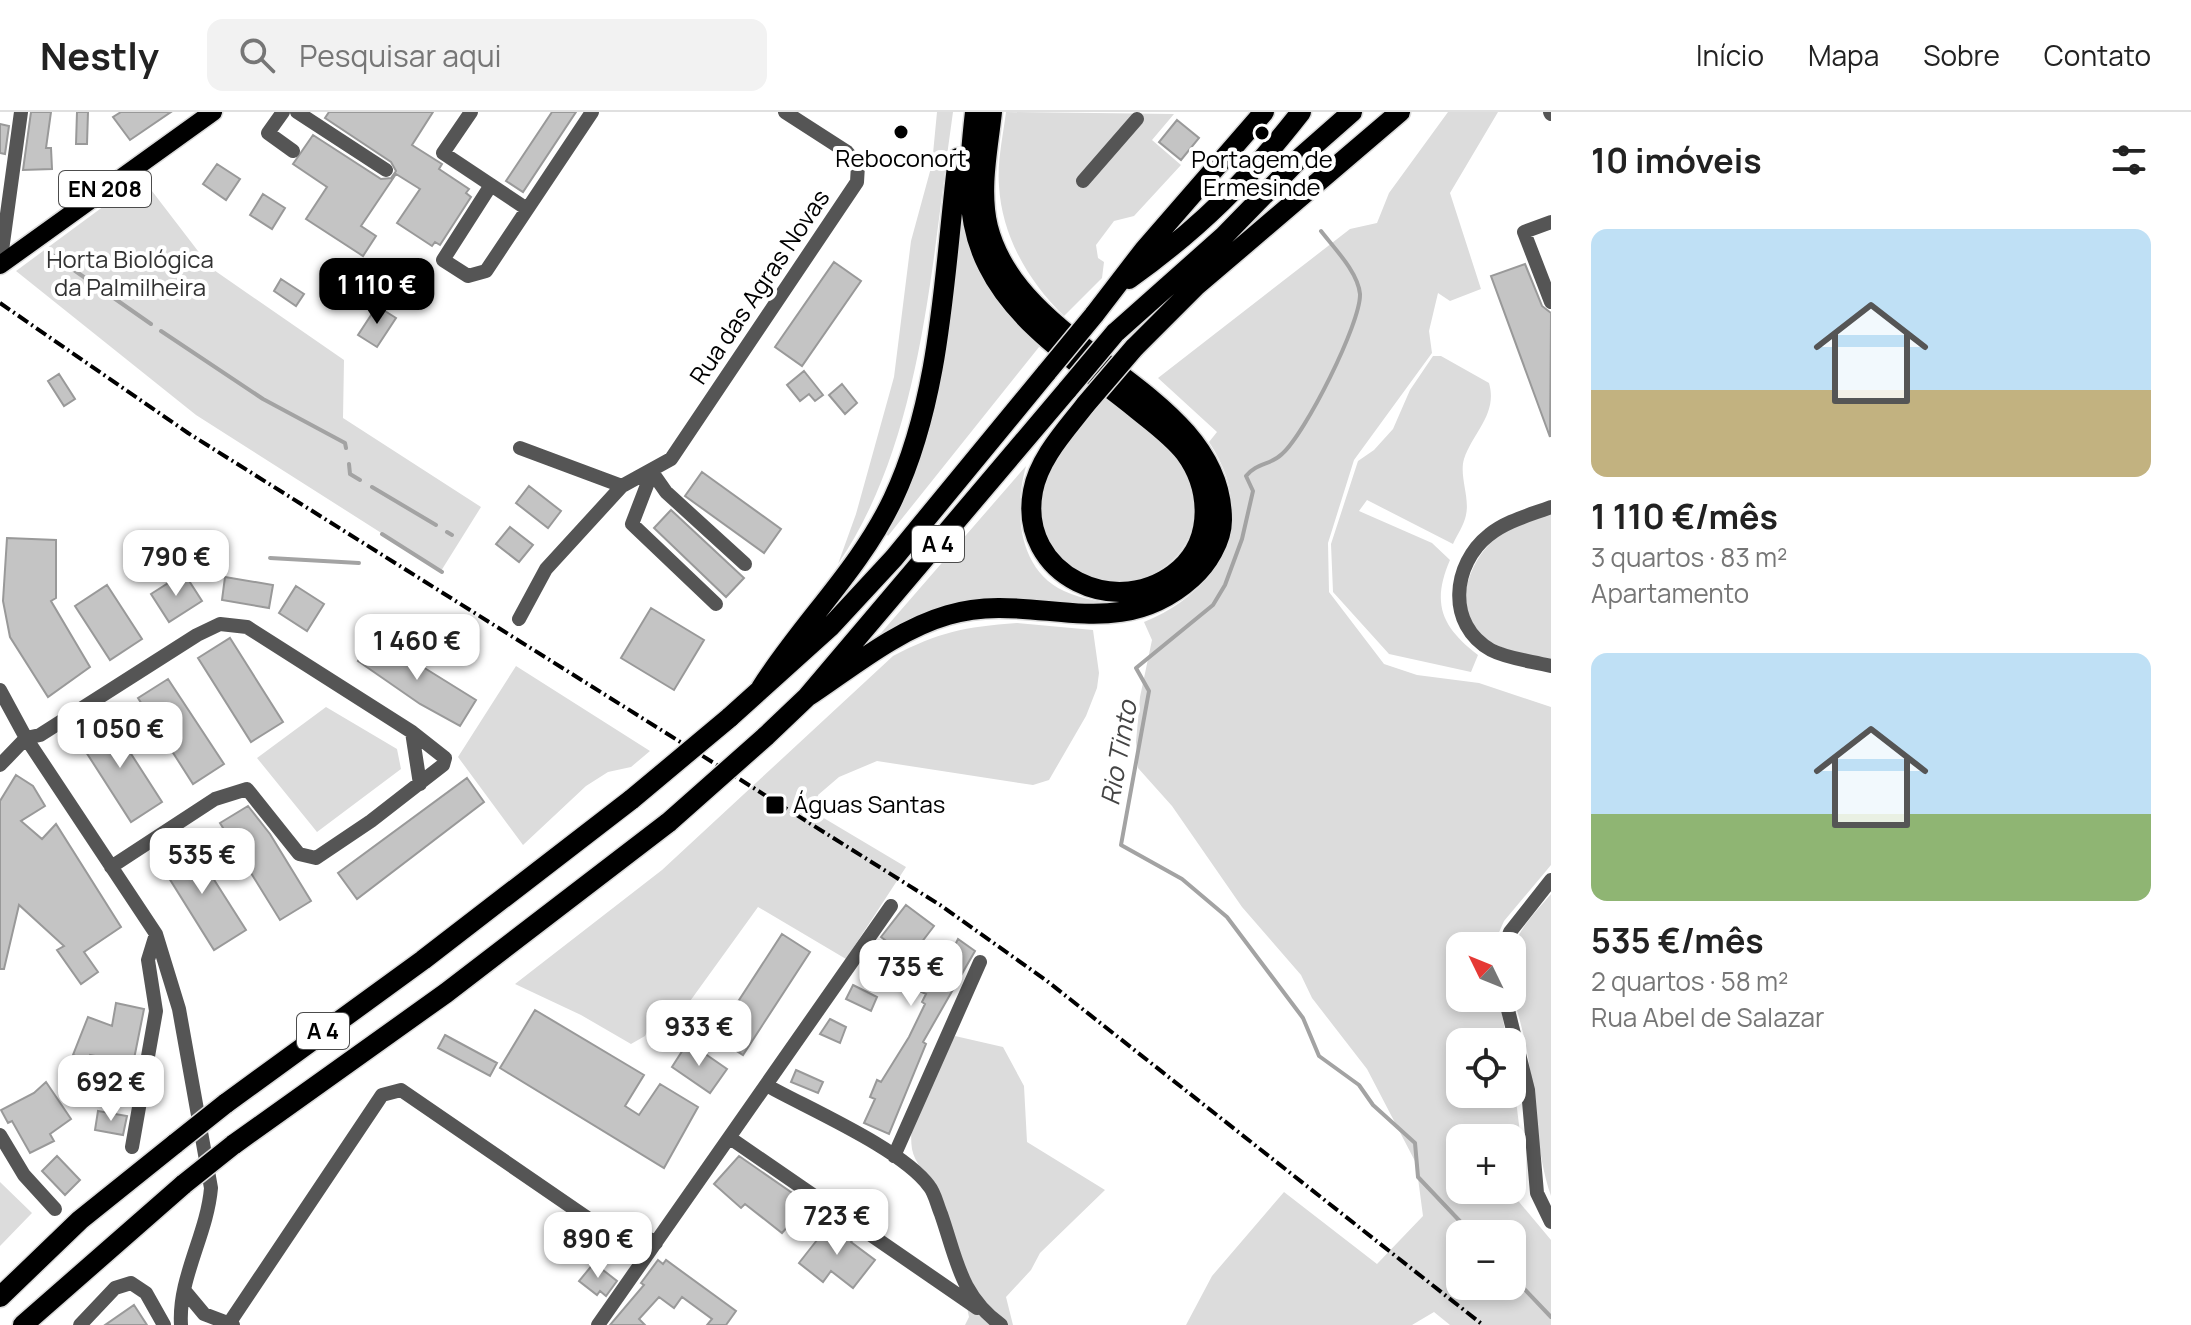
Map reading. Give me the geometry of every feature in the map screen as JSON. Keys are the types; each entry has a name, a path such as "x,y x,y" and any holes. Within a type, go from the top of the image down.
{"highway":[{"path":"761,688 787,646 839,587 893,499 927,392 964,112"},
{"path":"975,112 968,195 973,227 988,267 1011,302 1041,332 1183,450 1204,491 1206,515 1195,550 1167,578 1140,590 1095,590 1073,580 1051,561 1036,534 1031,515 1033,491 1042,465 1086,404 1134,348 1196,286 1400,112"},
{"path":"807,697 909,630 950,614 1023,610 1098,615 1124,613 1152,604 1178,590 1209,560 1222,524 1213,469 1194,441 1166,413 1035,308 1005,268 988,227 985,207 992,112"},
{"name":"A 4","path":"0,1297 80,1220 225,1104 423,960 632,799 729,718 831,626 894,558 1116,289 1144,250 1264,112"},
{"name":"A 4","path":"1116,289 1204,222 1244,183 1301,112"},
{"name":"A 4","path":"1302,156 1331,112"},
{"name":"A 4","path":"23,1325 233,1145 446,993 669,822 765,737 807,697 1115,333 1224,236 1302,156 1352,112"},
{"path":"1339,167 1385,112"}],"main road":[{"name":"EN 208","path":"0,265 211,112"}],"street":[{"path":"0,265 21,112"},
{"path":"283,112 268,133 293,151"},
{"path":"297,112 386,170"},
{"path":"471,112 443,153 527,209"},
{"path":"491,185 443,260 468,276 481,275 592,112"},
{"name":"Rua das Agras Novas","path":"519,619 546,569 622,486 671,459 857,182 858,165 847,152 785,112"},
{"path":"1083,181 1137,119"},
{"path":"1551,222 1524,232 1551,302"},
{"path":"520,448 622,486"},
{"path":"652,472 666,492 745,564"},
{"path":"652,472 632,524 716,604"},
{"path":"1551,507 1498,527 1485,538 1466,568 1458,602 1470,634 1493,651 1551,666"},
{"path":"0,765 26,738 40,735 197,635 220,624 247,627 412,732 445,758 443,765 420,784 316,858 299,854 247,789 215,799 111,867"},
{"path":"0,690 26,738 156,934 179,1009 210,1174 209,1205 184,1290 181,1325"},
{"path":"412,732 420,784"},
{"path":"1510,932 1551,880"},
{"path":"598,1325 891,906"},
{"path":"132,1147 156,1011 148,960 156,934"},
{"path":"894,1156 980,962"},
{"path":"1508,1012 1528,1090 1537,1193 1551,1222"},
{"path":"766,1085 894,1156 931,1187 960,1272 979,1309"},
{"path":"231,1324 382,1095 401,1090 602,1228 624,1224 656,1243"},
{"path":"0,1135 24,1175 55,1209"},
{"path":"730,1138 956,1297 1001,1325"},
{"path":"80,1325 115,1288 131,1283 146,1293 164,1325"},
{"path":"184,1290 204,1314 231,1324"},
{"path":"207,1325 231,1324"}],"green space":[{"path":"937,112 953,112 919,348 889,462 866,515 838,564 856,514 894,377 911,241 932,164"},
{"path":"1006,112 1174,114 1152,140 1181,165 1134,216 1114,221 1096,245 1098,258 1104,262 1102,278 1064,316 1029,273 1006,223 999,177"},
{"path":"1448,112 1498,112 1450,193 1481,289 1450,301 1438,293 1429,331 1432,353 1354,460 1328,543 1329,592 1384,664 1417,675 1479,683 1551,707 1551,865 1504,921 1499,932 1446,932 1446,1012 1502,1012 1504,1028 1446,1028 1446,1108 1517,1108 1519,1124 1446,1124 1446,1204 1521,1204 1551,1240 1551,1325 1450,1325 1434,1312 1412,1325 1186,1325 1212,1276 1284,1192 1377,1264 1423,1216 1416,1163 1367,1069 1312,998 1301,975 1242,907 1172,806 1138,768 1136,742 1140,697 1152,640 1144,622 1172,608 1195,591 1212,571 1225,548 1231,523 1231,497 1224,470 1209,442 1217,432 1158,378 1350,229 1377,223 1389,193"},
{"name":"Horta Biológica da Palmilheira","path":"142,178 211,268 344,360 343,418 481,507 441,571 196,415 16,271"},
{"path":"961,211 972,253 989,285 1012,313 1043,342 888,536 886,533"},
{"path":"1433,356 1441,356 1489,383 1491,394 1487,414 1464,459 1467,508 1462,526 1453,544 1367,500 1359,511 1432,543 1450,560 1441,589 1443,614 1456,635 1478,655 1471,672 1389,654 1333,592 1331,544 1358,461 1374,450 1393,429 1410,390"},
{"path":"1105,399 1152,432 1176,456 1189,479 1195,502 1193,524 1186,544 1172,560 1154,573 1132,581 1106,583 1088,578 1064,561 1049,541 1042,520 1043,498 1049,476 1060,454"},
{"path":"1026,466 1020,519 1028,553 1037,568 1048,581 1071,594 1125,605 922,615 881,633"},
{"path":"1551,513 1551,662 1518,654 1487,640 1475,630 1465,604 1470,575 1485,549 1508,530"},
{"path":"1017,623 1093,630 1099,673 1097,688 1086,716 1049,780 1033,785 877,761 839,777 818,795 822,817 906,867 846,959 758,907 680,1015 655,1014 645,1036 631,1044 581,1015 515,984 662,870 893,656 952,632"},
{"path":"516,666 650,751 631,767 608,772 586,786 523,845 458,757"},
{"path":"326,707 397,749 401,769 317,832 257,758"},
{"path":"1551,894 1551,1196 1542,1162 1526,1028 1522,1028 1518,1012 1526,1012 1526,932 1521,932"},
{"path":"955,1036 1003,1047 1024,1086 1027,1142 1105,1190 1040,1253 1031,1270 1006,1297 1013,1325 965,1325 969,1317 948,1236 932,1187 912,1149 911,1134 917,1104"},
{"path":"0,1182 32,1213 0,1246"}],"building":[{"path":"31,112 51,112 46,148 51,148 52,169 23,170"},
{"path":"77,112 88,112 87,144 76,144"},
{"path":"121,112 171,112 130,140 113,117"},
{"path":"329,112 433,112 412,145 442,164 439,169 469,189 466,193 471,197 440,245 435,242 432,246 397,223 420,189 396,174 361,226 376,236 363,256 306,219 327,187 293,164 313,135 381,179 391,178 396,171 391,162 325,118"},
{"path":"552,112 576,112 523,192 506,181"},
{"path":"1177,120 1199,138 1181,160 1159,142"},
{"path":"0,124 9,126 5,154 0,153"},
{"path":"217,164 240,179 226,200 203,184"},
{"path":"263,194 285,208 272,229 250,215"},
{"path":"834,262 861,281 802,366 775,347"},
{"path":"1525,264 1542,306 1551,313 1550,437 1491,276"},
{"path":"281,279 304,294 296,306 274,291"},
{"path":"377,306 396,318 377,347 358,335"},
{"path":"804,371 823,395 815,401 809,394 800,401 787,385"},
{"path":"59,374 75,399 64,406 48,381"},
{"path":"842,384 857,403 845,414 829,395"},
{"path":"702,472 781,529 764,553 685,496"},
{"path":"529,486 561,511 548,528 516,503"},
{"path":"671,510 744,578 726,597 654,528"},
{"path":"510,527 533,545 519,562 496,544"},
{"path":"7,538 56,540 56,598 51,601 90,667 48,697 10,637 3,601"},
{"path":"184,573 202,601 169,622 151,594"},
{"path":"225,577 273,585 269,608 222,600"},
{"path":"107,585 142,639 110,660 75,606"},
{"path":"296,586 324,604 307,631 279,613"},
{"path":"651,608 704,640 674,690 621,658"},
{"path":"373,636 476,700 460,726 420,704 358,661"},
{"path":"230,638 283,722 251,742 198,658"},
{"path":"168,679 224,764 193,784 138,698"},
{"path":"108,718 162,802 131,822 77,738"},
{"path":"16,775 33,786 45,806 21,821 42,839 56,824 121,927 84,952 98,972 81,984 57,950 64,946 19,905 4,969 0,969 0,801"},
{"path":"467,778 484,802 357,899 338,873"},
{"path":"248,806 270,834 311,901 280,920 220,823"},
{"path":"190,842 246,930 214,950 159,862"},
{"path":"906,905 934,926 905,964 911,966 909,971 936,983 958,939 975,951 923,1042 926,1044 889,1134 864,1123 875,1099 870,1097 877,1080 881,1082 909,1037 925,1004 922,1002 926,994 898,981 893,989 883,985 887,977 869,969 875,958 880,960 889,943 881,937"},
{"path":"782,934 810,952 743,1055 715,1037"},
{"path":"853,985 877,997 871,1011 846,999"},
{"path":"116,1003 144,1009 133,1064 90,1055 88,1061 73,1055 88,1017 112,1026"},
{"path":"535,1010 644,1075 625,1106 639,1115 660,1084 698,1107 664,1168 500,1068"},
{"path":"830,1019 846,1027 840,1043 820,1034"},
{"path":"445,1035 497,1063 490,1076 438,1048"},
{"path":"688,1042 727,1069 710,1093 672,1067"},
{"path":"796,1070 823,1082 818,1093 791,1082"},
{"path":"46,1082 71,1119 50,1134 54,1141 30,1153 12,1121 8,1123 1,1110 34,1093"},
{"path":"98,1111 127,1116 123,1135 95,1130"},
{"path":"57,1156 80,1180 65,1195 42,1171"},
{"path":"739,1156 811,1206 792,1229 788,1226 782,1233 745,1204 741,1208 714,1184"},
{"path":"832,1221 855,1237 851,1242 875,1260 853,1288 831,1271 823,1282 799,1263"},
{"path":"658,1260 663,1264 666,1260 736,1311 726,1325 707,1325 712,1319 682,1297 674,1308 659,1297 639,1319 645,1325 610,1325 644,1285 641,1283"},
{"path":"594,1263 617,1281 606,1296 600,1291 597,1295 579,1281"},
{"path":"134,1305 147,1325 105,1325"}],"waterway":[{"name":"Rio Tinto","path":"1321,231 1355,277 1360,294 1358,308 1342,352 1304,425 1278,458 1246,476 1253,491 1242,539 1225,585 1213,605 1136,668 1149,691 1121,845 1182,879 1227,917 1303,1018 1319,1056 1359,1085 1373,1105 1415,1143 1418,1177 1459,1220"},
{"path":"51,254 151,324"},
{"path":"161,331 263,399 345,443 346,448"},
{"path":"349,464 350,474 360,480"},
{"path":"372,487 436,525"},
{"path":"447,532 452,535"},
{"path":"382,534 442,572"},
{"path":"270,558 359,563"},
{"name":"Rio Tinto","path":"1526,1291 1551,1317"}],"railway":[{"path":"0,303 188,433 940,905 1047,981 1483,1325"}],"place":[{"name":"Reboconort","path":"901,132"},
{"name":"Portagem de Ermesinde","path":"1262,133"},
{"name":"Águas Santas","path":"775,805"}]}
